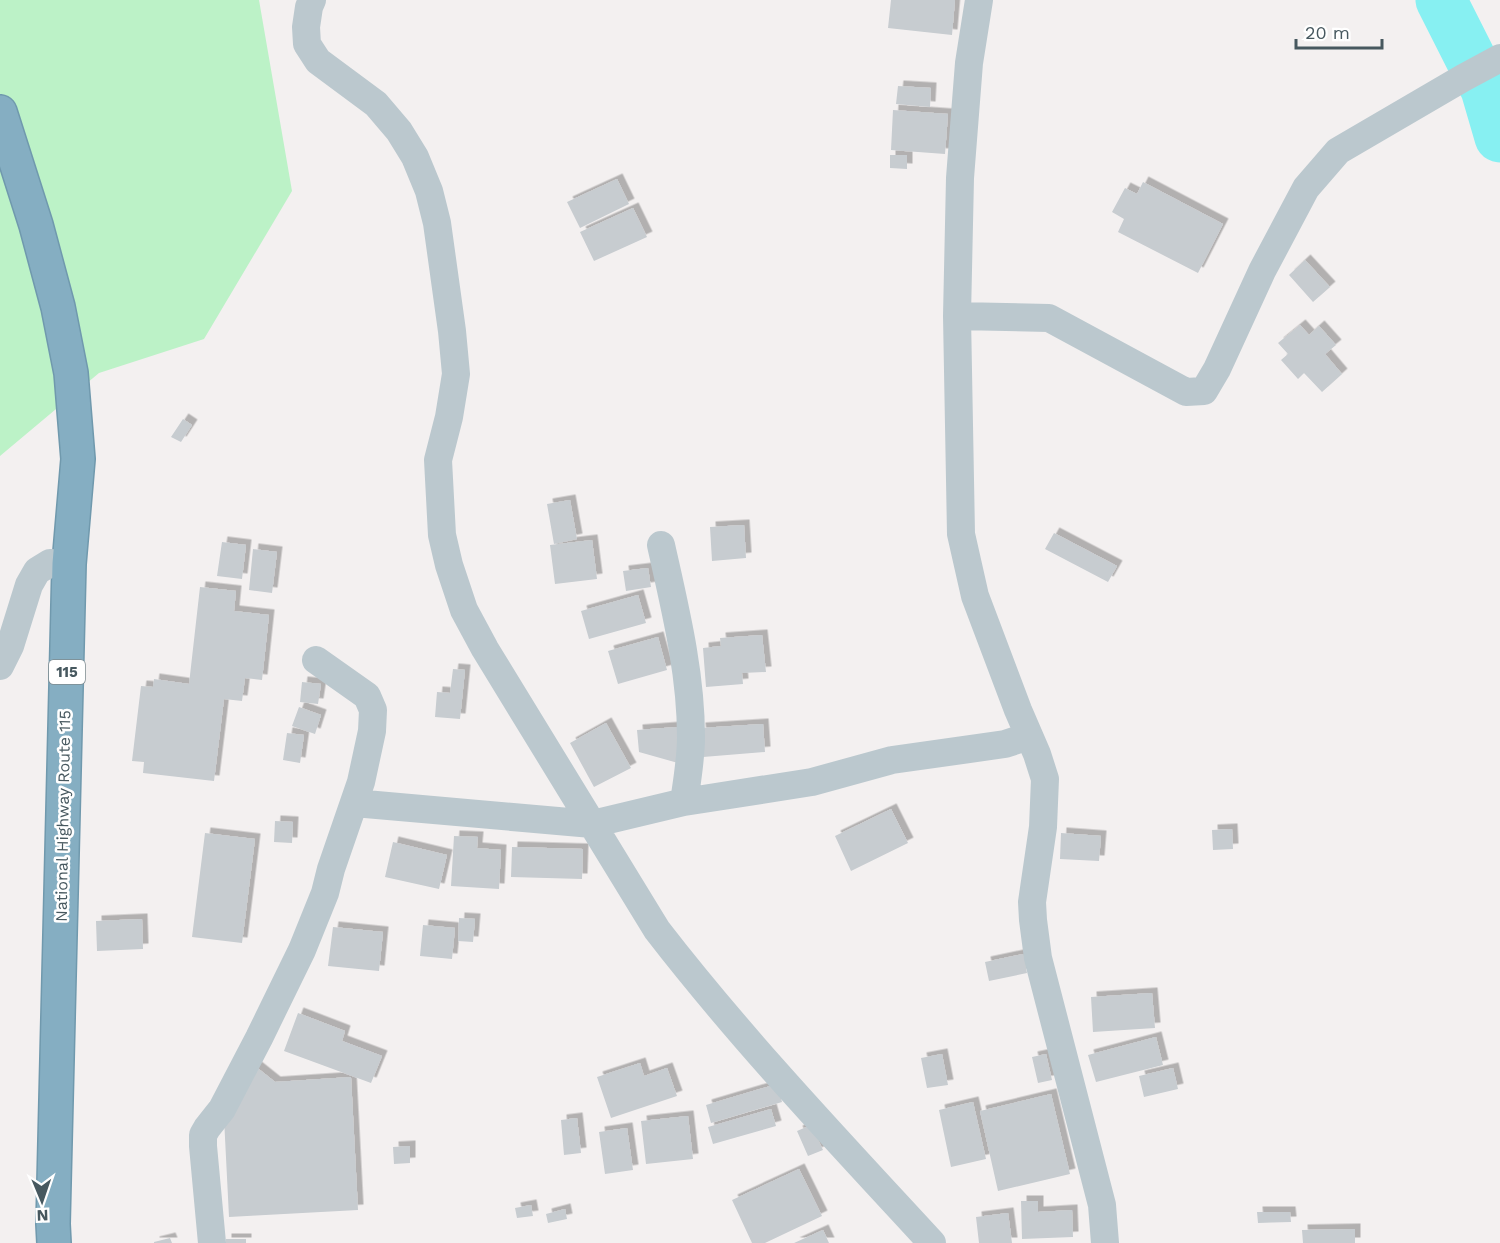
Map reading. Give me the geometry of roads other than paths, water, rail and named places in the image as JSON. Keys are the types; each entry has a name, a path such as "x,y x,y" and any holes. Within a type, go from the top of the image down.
{"highway":[{"name":"National Highway Route 115","path":"0,112 36,225 58,307 71,373 78,459 69,564 54,1243"}],"street":[{"path":"312,0 306,27 307,44 318,62 376,104 399,131 415,157 435,212 456,374 449,417 438,460 442,535 464,610 485,649 657,930 686,968 787,1084 932,1243"},
{"path":"979,0 969,63 960,178 957,316 961,534 975,596 1045,779 1043,827 1032,902 1036,946 1102,1205 1105,1243"},
{"path":"957,316 1049,318 1186,392 1204,391 1218,369 1262,271 1306,188 1338,151 1499,58"},
{"path":"661,545 682,639 688,701 691,737 684,802"},
{"path":"0,666 10,646 29,585 37,571 50,563 69,564"},
{"path":"212,1243 203,1135 222,1109 302,950 325,893 361,782 370,741 373,710 367,696 316,660"},
{"path":"354,803 592,824 684,802 812,782 892,760 1005,744 1029,736"}],"waterway":[{"path":"1441,0 1486,89 1500,137"}]}
